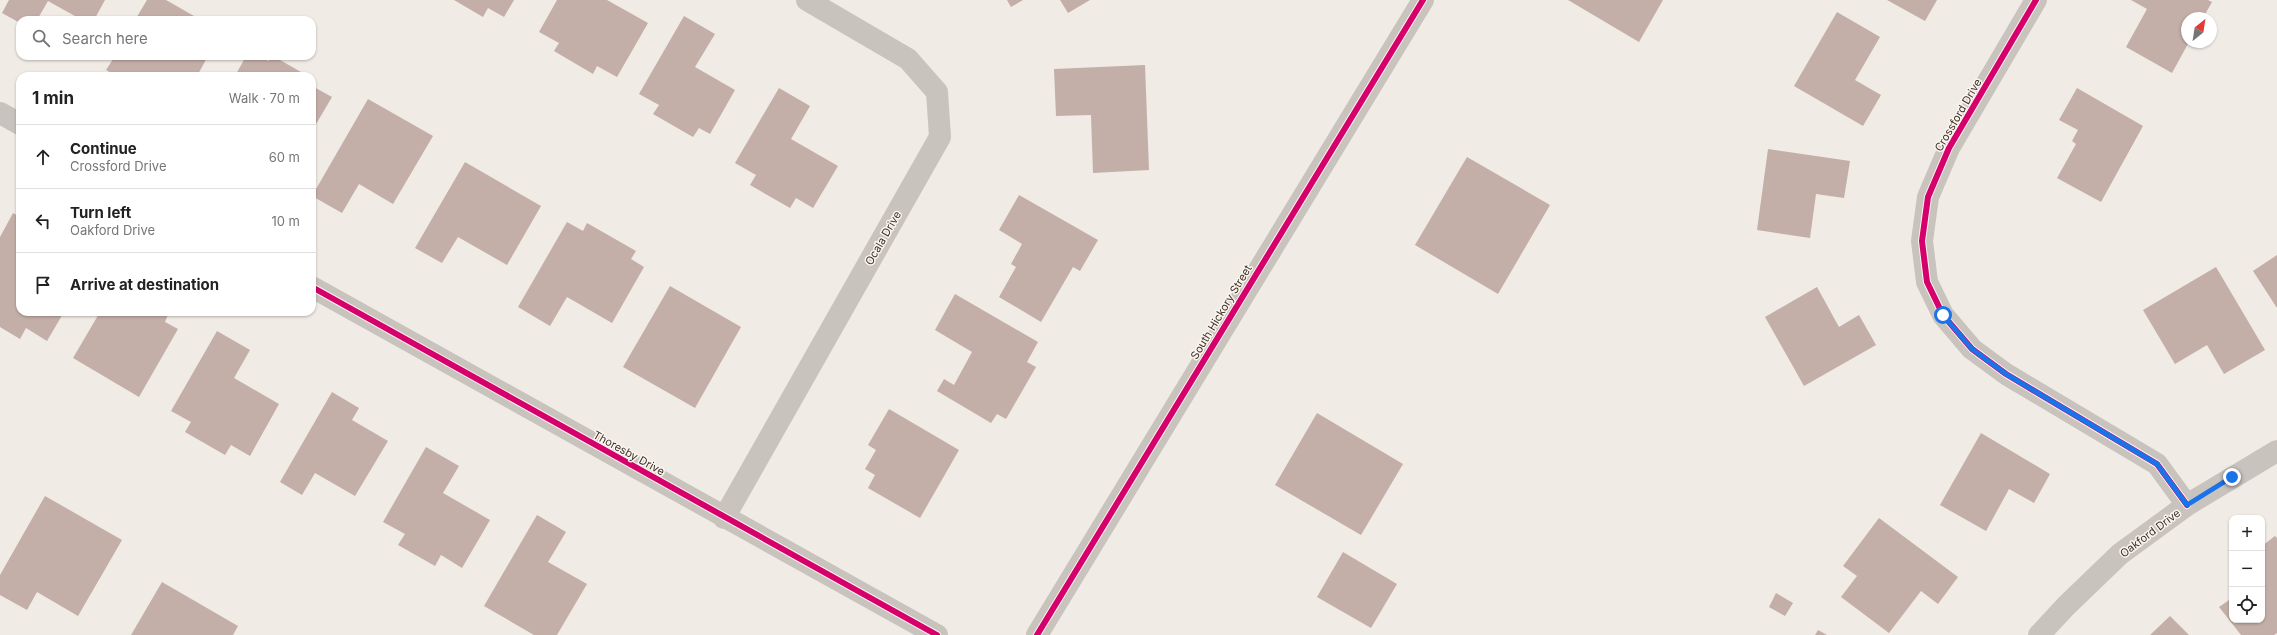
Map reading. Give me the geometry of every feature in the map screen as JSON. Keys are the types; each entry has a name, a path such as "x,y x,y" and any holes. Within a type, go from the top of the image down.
{"street":[{"name":"Ocala Drive","path":"724,518 940,137 937,92 908,59 808,0"},
{"name":"South Hickory Street","path":"1037,635 1422,0"},
{"name":"Crossford Drive","path":"2036,0 1949,148 1928,197 1922,241 1927,282 1943,315 1972,349 2006,374 2157,464 2187,505"},
{"path":"0,113 16,122"},
{"name":"Thoresby Drive","path":"316,289 724,518 937,635"},
{"name":"Oakford Drive","path":"2039,635 2120,554 2187,505 2277,451"}],"building":[{"path":"9,0 105,0 96,16 75,16 48,1 39,16 16,16 16,21 2,13"},
{"path":"147,0 166,0 194,16 137,16"},
{"path":"454,0 514,0 504,17 488,8 483,17"},
{"path":"557,0 607,0 648,23 617,77 597,66 593,74 554,51 559,43 539,32"},
{"path":"1007,0 1023,0 1011,7"},
{"path":"1060,0 1090,0 1068,13"},
{"path":"1568,0 1663,0 1639,42"},
{"path":"1887,0 1937,0 1925,21"},
{"path":"2131,0 2208,0 2212,2 2206,12 2181,12 2181,48 2186,48 2172,73 2126,47 2147,9"},
{"path":"1837,12 1880,37 1855,80 1881,95 1863,126 1794,86"},
{"path":"684,16 715,34 695,67 735,90 710,134 699,128 693,137 653,114 659,105 639,94"},
{"path":"112,60 206,60 199,72 110,72 106,70"},
{"path":"244,60 280,60 301,72 237,72"},
{"path":"1145,65 1149,170 1093,173 1091,115 1056,116 1054,69"},
{"path":"316,88 332,97 316,124"},
{"path":"779,88 810,106 791,139 838,166 813,208 796,198 790,208 750,185 756,175 735,163"},
{"path":"2077,88 2143,126 2101,202 2057,178 2076,144 2072,141 2078,130 2059,120"},
{"path":"368,99 433,136 393,204 359,184 342,213 316,198 316,189"},
{"path":"1768,149 1850,161 1844,198 1816,194 1810,238 1757,230"},
{"path":"1467,157 1550,205 1498,294 1415,245"},
{"path":"465,162 541,206 507,265 458,237 442,263 415,248"},
{"path":"1019,195 1098,240 1080,271 1073,267 1041,322 999,297 1016,267 1011,264 1022,244 999,230"},
{"path":"13,213 16,215 16,316 62,316 47,341 26,328 20,339 0,327 0,237"},
{"path":"567,222 583,231 587,223 636,251 631,259 644,267 612,323 567,297 550,326 518,307"},
{"path":"2277,255 2277,308 2253,271"},
{"path":"2216,267 2265,350 2224,374 2207,345 2175,364 2143,310"},
{"path":"670,286 741,327 695,408 623,367"},
{"path":"1817,287 1839,327 1859,315 1876,345 1804,386 1765,317"},
{"path":"955,294 1038,342 1027,362 1036,367 1006,419 997,414 991,423 937,391 944,379 954,385 972,352 935,330"},
{"path":"98,316 167,316 165,322 178,329 139,397 73,358"},
{"path":"217,331 250,350 234,378 279,404 250,456 231,445 225,455 185,432 191,422 171,411"},
{"path":"332,392 359,408 352,420 388,441 355,496 315,473 302,495 280,482"},
{"path":"889,409 959,450 920,518 868,488 875,475 865,469 876,450 868,445"},
{"path":"1317,413 1403,464 1361,535 1275,485"},
{"path":"1981,433 2050,474 2034,503 2009,489 1986,531 1940,505"},
{"path":"426,447 459,466 443,493 490,520 462,568 441,555 435,566 398,545 405,534 383,522"},
{"path":"45,496 122,540 78,616 37,592 27,610 0,595 0,575"},
{"path":"537,515 566,532 548,562 587,584 557,635 534,635 484,606"},
{"path":"1879,518 1958,577 1938,604 1921,591 1889,633 1841,597 1857,576 1843,566"},
{"path":"2275,536 2277,538 2277,633 2274,635 2241,635 2232,623 2265,623 2265,544"},
{"path":"1343,552 1397,584 1371,628 1317,597"},
{"path":"162,582 238,626 233,635 131,635"},
{"path":"1776,593 1793,603 1785,616 1769,607"},
{"path":"2229,600 2229,620 2219,607"},
{"path":"2170,616 2189,635 2150,635"},
{"path":"1818,630 1827,635 1815,635"}],"cycle path":[{"path":"1037,635 1423,0"},
{"path":"2036,0 1949,148 1928,197 1922,241 1927,282 1943,315 1972,349 2006,374 2157,464 2187,505"},
{"path":"316,289 937,635"}],"route":[{"path":"1943,315 1972,349 2006,374 2157,464 2187,505 2232,477"}]}
